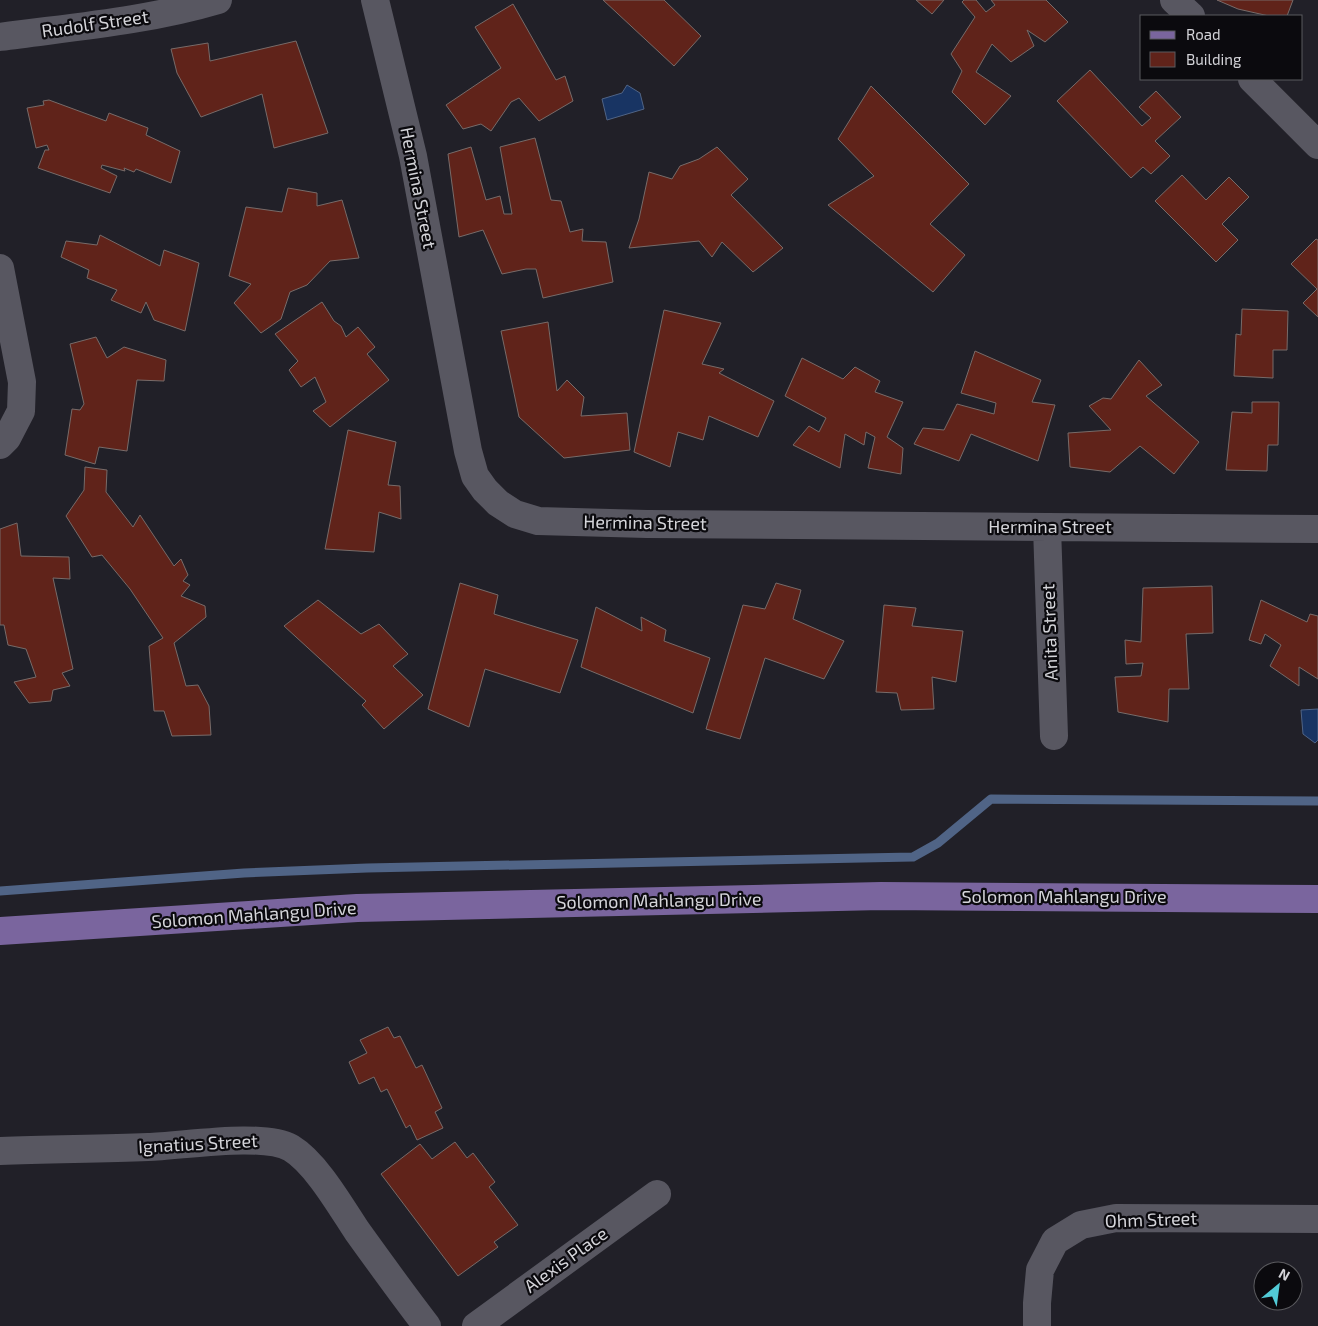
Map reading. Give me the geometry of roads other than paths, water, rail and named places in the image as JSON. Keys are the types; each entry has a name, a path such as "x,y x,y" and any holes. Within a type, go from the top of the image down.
{"main road":[{"name":"Solomon Mahlangu Drive","path":"0,931 357,908 881,896 1318,899"}],"street":[{"name":"Rudolf Street","path":"0,37 139,18 184,10 218,0"},
{"name":"Hermina Street","path":"375,0 413,156 468,451 476,476 485,490 498,503 515,514 538,521 686,524 1318,529"},
{"path":"1174,0 1189,15"},
{"path":"1253,80 1318,145"},
{"path":"0,268 22,382 21,411 7,438 0,445"},
{"name":"Anita Street","path":"1047,527 1054,736"},
{"name":"Ignatius Street","path":"0,1151 148,1147 247,1140 273,1142 291,1148 318,1174 389,1277 427,1326"},
{"name":"Alexis Place","path":"476,1326 657,1194"},
{"name":"Ohm Street","path":"1037,1314 1040,1270 1055,1240 1081,1225 1116,1218 1318,1219"}],"water":[{"path":"627,85 640,93 644,109 607,120 602,99 622,93"},
{"path":"1318,709 1318,740 1315,743 1303,734 1301,710"}],"waterway":[{"path":"0,891 244,873 367,868 913,857 938,843 991,799 1318,801"}]}
